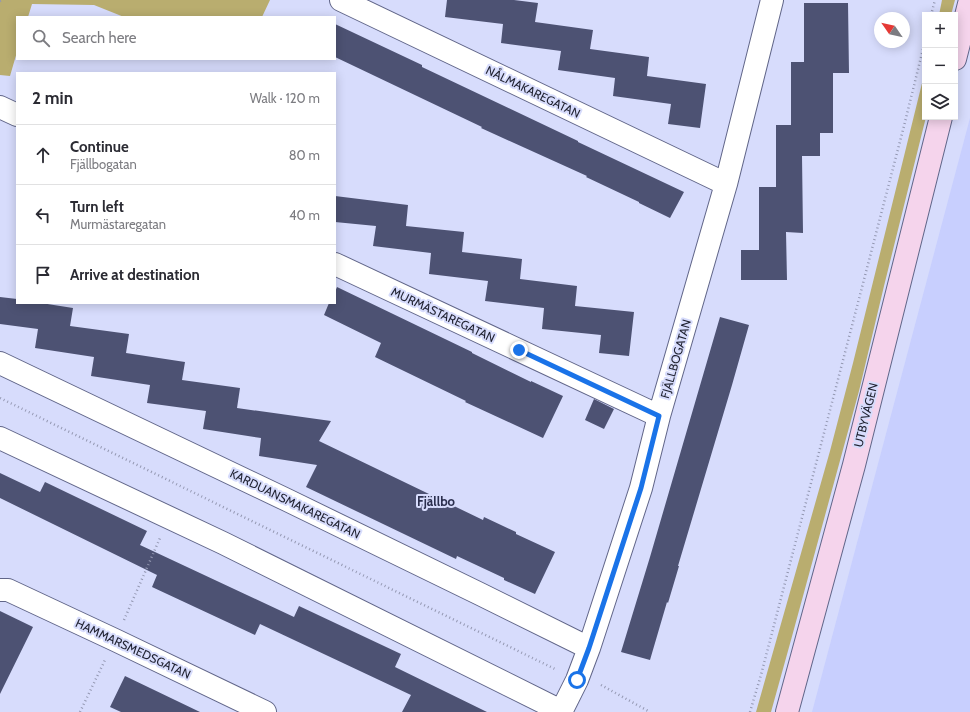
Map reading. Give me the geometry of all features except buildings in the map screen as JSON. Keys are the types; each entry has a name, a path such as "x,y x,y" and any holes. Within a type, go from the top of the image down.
{"street":[{"name":"NÅLMAKAREGATAN","path":"341,0 726,184"},
{"name":"FJÄLLBOGATAN","path":"561,711 578,676 589,648 641,488 659,416 726,184 772,0"},
{"path":"958,48 970,0"},
{"path":"0,107 16,115"},
{"name":"UTBYVÄGEN","path":"787,712 856,457 940,120"},
{"name":"MURMÄSTAREGATAN","path":"336,264 659,416"},
{"name":"KARDUANSMAKAREGATAN","path":"0,363 287,500 589,648"},
{"path":"0,438 223,543 561,711"},
{"name":"HAMMARSMEDSGATAN","path":"0,590 8,590 265,712"}],"path":[{"path":"932,12 935,0"},
{"path":"750,712 761,675 923,48"},
{"path":"0,398 650,712"},
{"path":"80,712 115,640 169,518"}],"shaded area":[{"path":"0,0 270,0 262,16 122,16 94,5 32,4 28,16 16,16 16,55 10,76 0,75"},
{"path":"942,0 955,0 952,12 940,12"},
{"path":"922,83 922,120 925,120 859,391 771,712 756,712 830,451"},
{"path":"970,118 970,712 812,712"}],"district":[{"name":"Fjällbo","path":"436,501"}],"route":[{"path":"519,350 659,416 641,488 589,648 577,680"}]}
